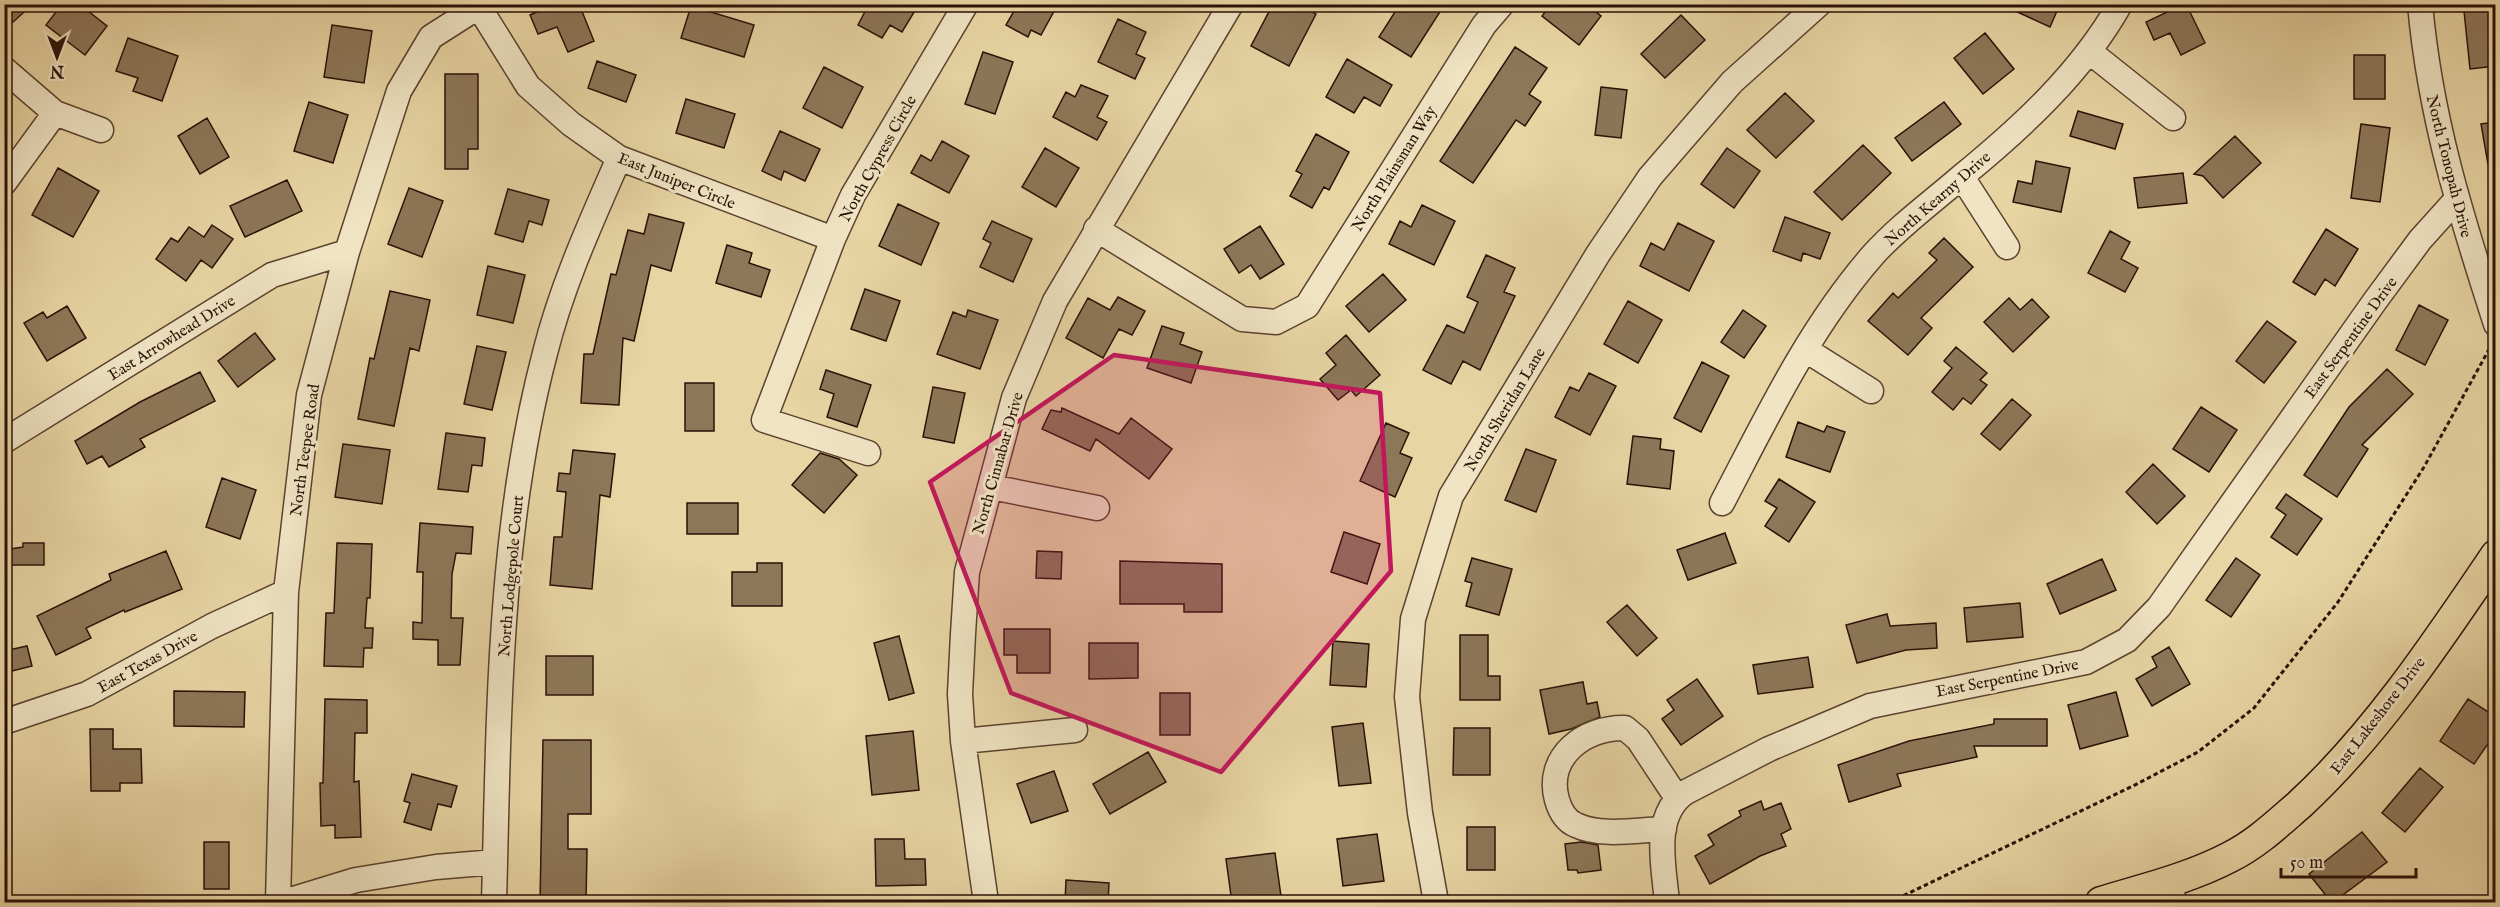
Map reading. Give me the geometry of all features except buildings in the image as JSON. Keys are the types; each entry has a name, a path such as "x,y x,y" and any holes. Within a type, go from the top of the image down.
{"main road":[{"name":"East Lakeshore Drive","path":"2101,903 2171,892 2260,839 2330,776 2380,716 2493,564"}],"street":[{"name":"North Cypress Circle","path":"868,453 764,420 833,239 853,195 966,4"},
{"name":"North Cinnabar Drive","path":"986,903 963,741 960,694 967,572 1014,398 1055,301 1231,4"},
{"name":"North Plainsman Way","path":"1096,229 1242,319 1276,322 1307,306 1484,25 1502,4"},
{"name":"North Sheridan Lane","path":"1436,903 1420,813 1407,697 1413,619 1452,496 1598,254 1650,177 1732,82 1819,4"},
{"name":"North Kearny Drive","path":"1722,503 1782,388 1872,256 1912,216 1962,177 2044,103 2090,52 2120,4"},
{"name":"North Tonopah Drive","path":"2420,4 2433,105 2456,200 2496,324"},
{"name":"East Juniper Circle","path":"478,6 528,86 571,124 619,158 833,239"},
{"name":"North Teepee Road","path":"278,903 286,592 309,395 347,252 399,91 431,37 478,6"},
{"path":"2090,52 2173,118"},
{"path":"4,69 21,87 55,113 101,130"},
{"path":"4,183 55,113"},
{"name":"North Lodgepole Court","path":"494,903 500,706 511,529 520,474 545,353 575,258 619,158"},
{"path":"1962,177 2007,247"},
{"name":"East Serpentine Drive","path":"1677,798 1769,749 1870,706 2086,662 2127,640 2159,607 2375,301 2420,240 2456,200"},
{"name":"East Arrowhead Drive","path":"4,441 272,275 347,252"},
{"path":"1806,350 1871,391"},
{"path":"991,487 1096,508"},
{"name":"East Texas Drive","path":"4,722 87,694 212,626 286,592"},
{"path":"1664,829 1606,830 1587,828 1569,821 1558,805 1554,789 1558,762 1579,742 1608,729 1625,728 1638,739 1677,798 1666,816 1662,844 1666,903"},
{"path":"963,741 1075,730"},
{"path":"284,903 356,880 436,867 495,862"}],"path":[{"path":"1890,903 2189,757 2254,708 2338,602 2424,467 2496,337"}],"highlighted area":[{"path":"1114,355 1380,393 1391,571 1221,772 1011,693 930,482"}]}
